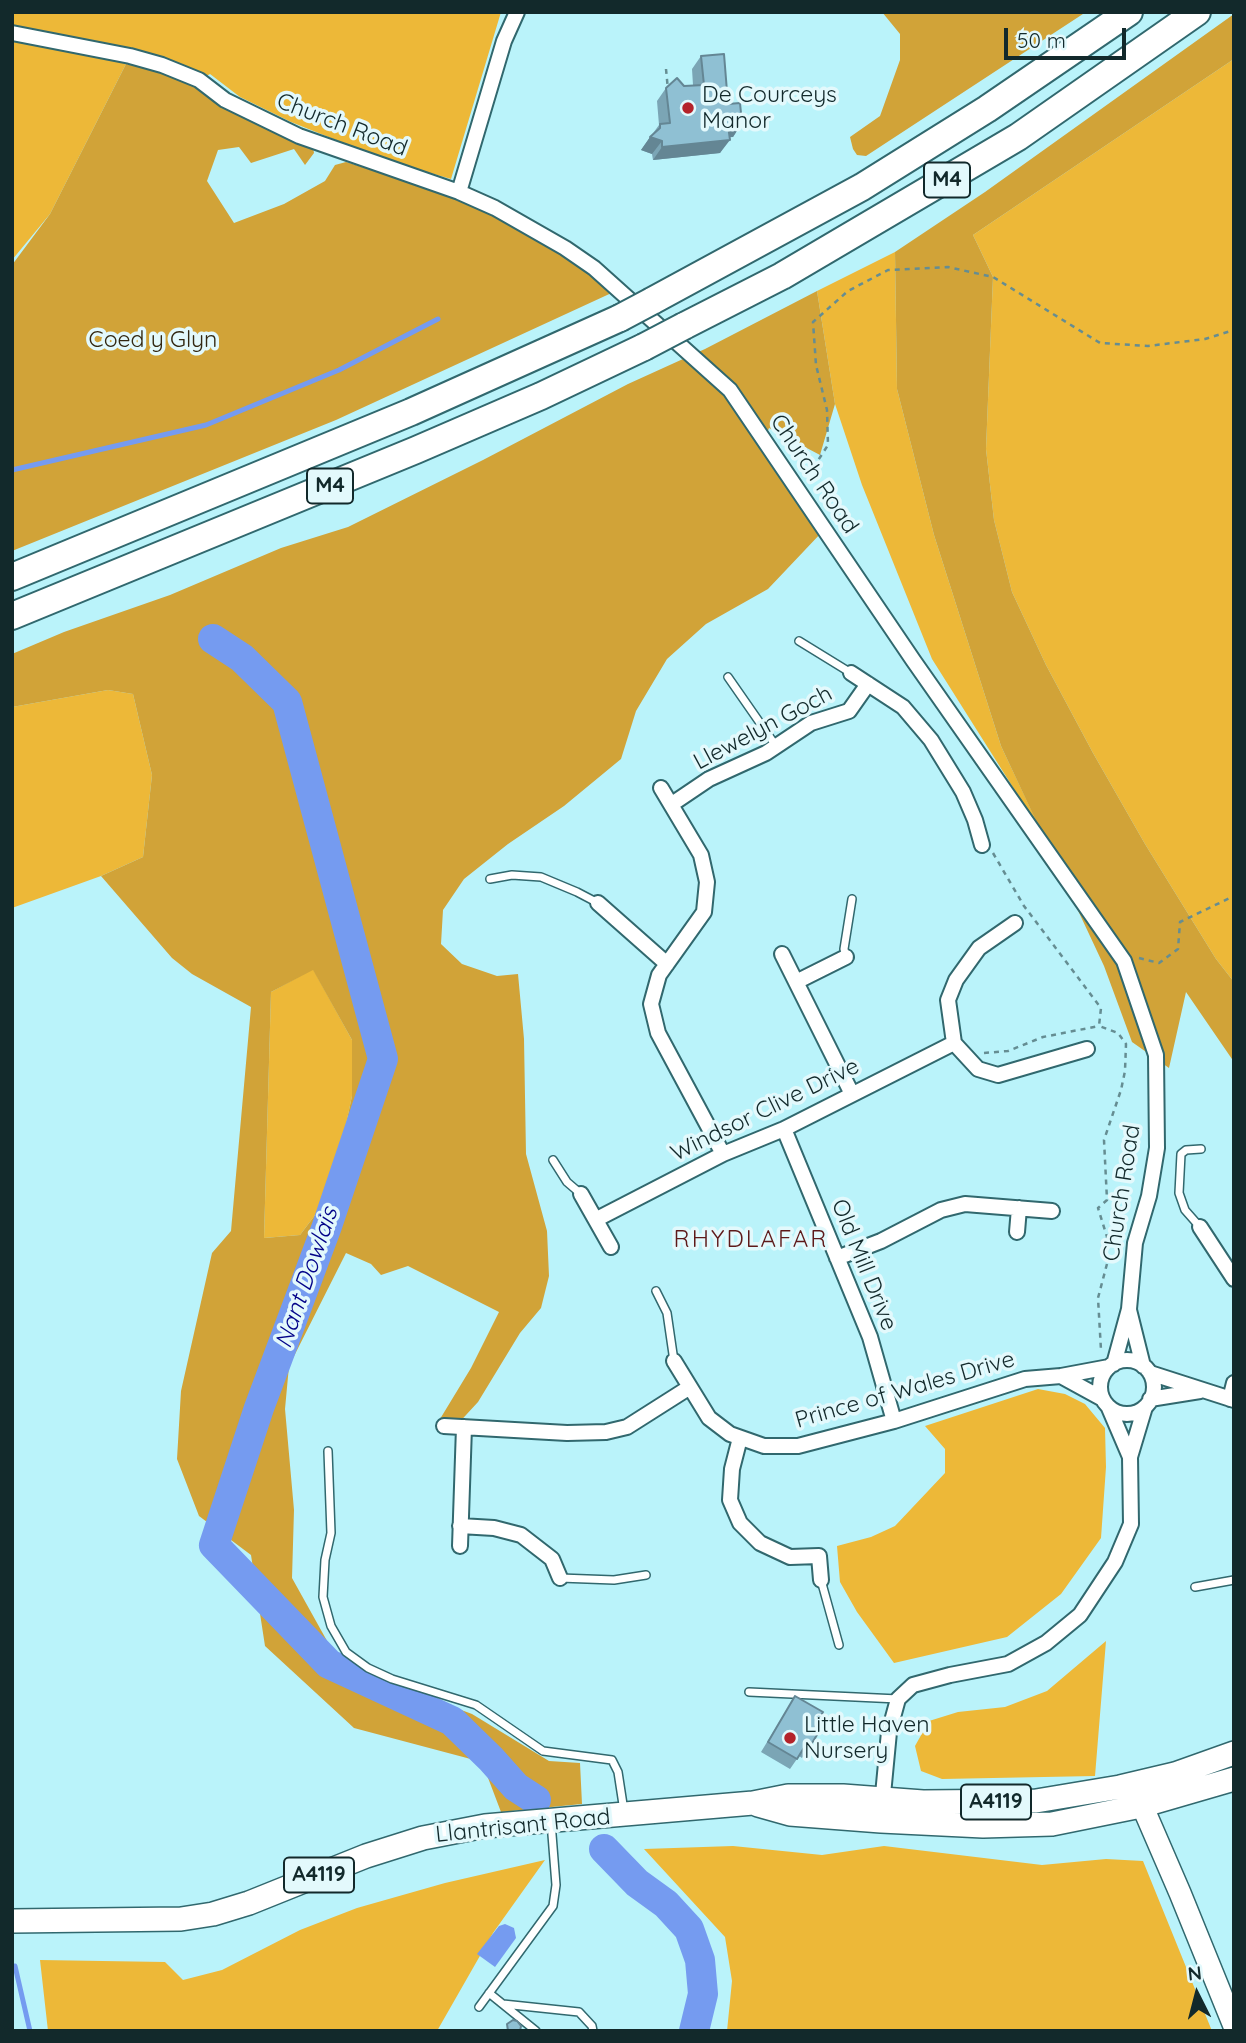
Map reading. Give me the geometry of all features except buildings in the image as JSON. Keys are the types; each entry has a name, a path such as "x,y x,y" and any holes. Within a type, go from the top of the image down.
{"highway":[{"name":"M4","path":"12,576 411,412 620,318 862,187 1017,89 1129,12"},
{"name":"M4","path":"12,616 416,450 644,347 804,264 1006,144 1140,54 1197,12"}],"main road":[{"name":"Llantrisant Road","path":"882,1810 923,1802 1036,1801 1175,1774 1234,1753"},
{"name":"Llantrisant Road","path":"12,1921 181,1919 213,1914 249,1903 366,1856 423,1838 485,1826 753,1803 788,1796 843,1796 882,1810 984,1826 1052,1824 1140,1806 1234,1779"}],"street":[{"path":"459,192 503,41 517,12"},
{"name":"Church Road","path":"12,33 130,56 162,65 199,80 225,100 299,136 459,192 495,208 594,268 730,390 1124,961 1156,1055 1157,1148 1149,1196 1135,1243 1129,1309 1106,1366"},
{"path":"851,673 903,707 931,740 963,792 982,845"},
{"name":"Llewelyn Goch","path":"672,804 709,779 776,746 811,723 849,711 868,684"},
{"path":"661,788 701,855 708,882 704,912 659,975 650,1004 657,1033 723,1154"},
{"path":"598,904 667,964"},
{"path":"1015,923 979,948 956,980 948,1000 954,1043 978,1069 998,1075 1087,1049"},
{"path":"782,954 852,1094"},
{"path":"796,982 846,957"},
{"name":"Windsor Clive Drive","path":"597,1219 723,1154 784,1129 954,1043"},
{"name":"Old Mill Drive","path":"784,1129 870,1337 894,1421"},
{"path":"581,1194 611,1247"},
{"path":"837,1258 881,1241 941,1210 965,1204 1052,1211"},
{"path":"1017,1232 1019,1208"},
{"path":"1200,1227 1234,1279"},
{"name":"Church Road","path":"1129,1309 1146,1370"},
{"path":"1130,1457 1106,1403 1100,1381 1106,1366 1127,1360 1201,1391 1232,1400 1234,1383"},
{"name":"Prince of Wales Drive","path":"674,1361 709,1418 730,1434 764,1446 798,1446 894,1421 1025,1379 1061,1376 1106,1366"},
{"path":"882,1810 889,1732 898,1699 914,1685 1007,1664 1046,1643 1080,1615 1115,1562 1131,1524 1130,1457 1153,1382 1146,1370"},
{"path":"1061,1376 1126,1414 1137,1412 1148,1403 1201,1391"},
{"path":"444,1426 567,1433 606,1432 627,1427 690,1387"},
{"path":"460,1546 464,1427"},
{"path":"740,1438 732,1469 730,1500 740,1524 760,1543 790,1557 819,1556 821,1580"},
{"path":"460,1525 494,1528 521,1535 552,1559 560,1578"},
{"path":"1133,1784 1234,2026"}],"lane":[{"path":"799,641 851,673"},
{"path":"728,677 776,746"},
{"path":"490,879 512,874 541,877 598,904"},
{"path":"846,957 844,949 852,899"},
{"path":"1200,1227 1180,1202 1179,1193 1181,1154 1186,1150 1201,1149"},
{"path":"553,1160 567,1182 581,1194"},
{"path":"656,1291 667,1313 674,1361"},
{"path":"328,1451 331,1533 325,1560 323,1597 331,1626 346,1652 368,1668 392,1679 476,1705 543,1751 611,1760 618,1772 625,1815"},
{"path":"560,1578 614,1580 646,1575"},
{"path":"821,1580 839,1645"},
{"path":"1195,1587 1234,1580"},
{"path":"749,1692 898,1699"},
{"path":"479,2007 553,1906 556,1885 551,1821"},
{"path":"489,1993 536,2031"},
{"path":"503,2004 579,2011 593,2031"}],"path":[{"path":"666,69 668,93"},
{"path":"798,490 828,445 827,410 816,365 813,322 848,291 888,270 948,267 993,277 1100,343 1148,346 1205,339 1234,330"},
{"path":"982,845 996,855 1024,906 1101,1008 1099,1026"},
{"path":"1118,954 1159,963 1178,949 1180,922 1234,897"},
{"path":"965,1055 1008,1051 1043,1038 1099,1026 1118,1033 1126,1044 1121,1090 1104,1140 1107,1200 1098,1208 1107,1237 1108,1260 1098,1298 1101,1349 1106,1366"}],"shaded area":[{"path":"12,12 501,12 451,179 386,160 291,122 240,97 210,74 199,80 130,56 50,214 12,260"},
{"path":"1234,59 1234,982 1216,959 1145,844 1093,753 1046,665 1012,592 994,520 986,449 993,277 973,235"},
{"path":"895,252 897,389 934,535 1001,746 1043,835 932,659 862,485 835,404 817,291"},
{"path":"108,690 133,694 152,775 143,857 101,876 12,908 12,707"},
{"path":"313,969 352,1040 352,1096 331,1194 300,1235 264,1238 271,992"},
{"path":"1038,1389 1065,1394 1085,1404 1105,1428 1106,1467 1101,1538 1061,1594 1007,1637 894,1663 857,1612 840,1582 837,1546 871,1537 895,1526 945,1473 945,1449 925,1426"},
{"path":"1106,1641 1095,1776 942,1779 921,1771 915,1746 929,1721 958,1712 1005,1707 1047,1691"},
{"path":"733,1846 822,1855 884,1846 1042,1865 1106,1859 1143,1861 1212,2031 727,2031 732,1981 725,1937 644,1849"},
{"path":"545,1860 493,1933 437,2031 48,2031 40,1960 165,1962 183,1980 222,1970 300,1930 357,1908 445,1883"}],"green space":[{"path":"882,12 1086,12 866,156 857,155 850,137 880,116 900,60 900,34"},
{"path":"1234,14 1234,59 973,235 993,277 986,449 994,520 1012,592 1046,665 1093,753 1145,844 1216,959 1234,982 1234,1062 1186,992 1169,1068 1132,1042 1104,966 1001,746 934,535 897,389 895,252 985,192"},
{"name":"Coed y Glyn","path":"130,56 162,65 312,141 314,153 305,165 294,149 251,163 239,147 218,150 207,181 234,223 284,204 325,181 335,165 346,162 495,208 618,290 336,420 12,551 12,265 50,214"},
{"path":"817,291 835,404 820,455 769,428 761,449 822,532 768,589 706,624 667,659 636,711 621,759 564,806 508,844 464,879 443,910 441,944 462,964 497,976 518,974 524,1039 526,1154 547,1231 549,1276 541,1308 520,1333 478,1402 454,1428 440,1419 471,1368 499,1312 408,1266 381,1275 371,1264 346,1253 289,1366 285,1409 294,1510 292,1578 336,1657 408,1690 472,1714 549,1761 580,1763 582,1804 501,1812 482,1762 354,1728 265,1646 251,1555 199,1516 177,1459 181,1391 212,1253 231,1231 251,1007 192,974 172,958 101,876 143,857 152,775 133,694 108,690 12,707 12,654 64,632 170,595 281,548 348,527 628,384 705,349","holes":["313,970 352,1040 352,1096 331,1194 300,1235 264,1238 271,992"]}],"water":[{"path":"505,1924 514,1928 516,1938 495,1967 477,1954 499,1926"}],"waterway":[{"path":"12,470 206,425 339,370 438,319"},
{"name":"Nant Dowlais","path":"213,639 242,658 287,702 383,1059 327,1226 259,1408 214,1545 329,1664 452,1721 516,1787 536,1800"},
{"name":"Nant Dowlais","path":"604,1849 637,1883 666,1904 689,1929 700,1960 703,1994 694,2031"},
{"path":"15,1966 30,2031"}],"place":[{"name":"De Courceys Manor","path":"688,108"},
{"name":"Little Haven Nursery","path":"790,1738"}],"district":[{"name":"RHYDLAFAR","path":"751,1240"}]}
